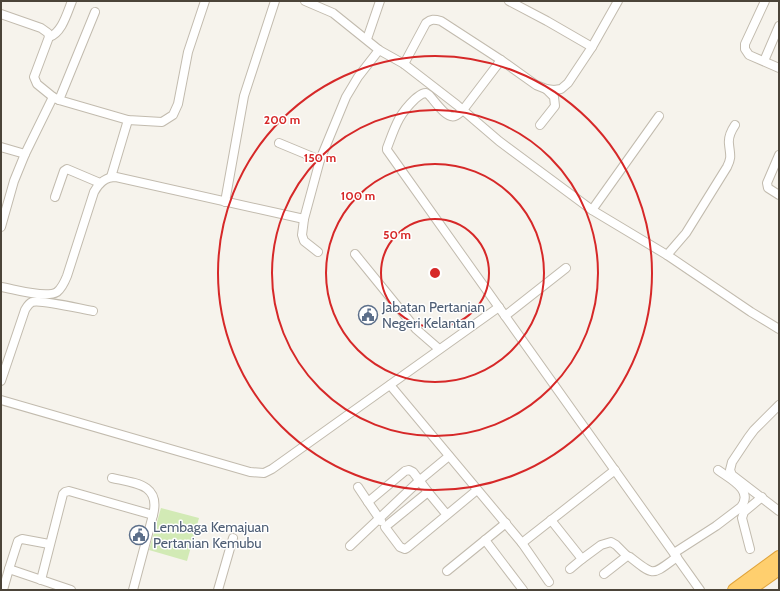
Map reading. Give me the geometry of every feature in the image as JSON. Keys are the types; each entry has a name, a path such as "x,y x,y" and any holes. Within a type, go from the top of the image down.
{"highway":[{"path":"734,590 779,557"},
{"path":"750,590 779,569"}],"street":[{"path":"49,36 54,35 59,30 72,1"},
{"path":"49,36 34,77 37,84 56,99 128,120 162,122 173,115 178,104 188,52 205,1"},
{"path":"225,202 244,96 275,1"},
{"path":"305,1 333,13 379,50 404,64 463,110 498,141 592,210 667,255 751,312 779,329"},
{"path":"367,39 380,1"},
{"path":"510,1 547,20 592,47"},
{"path":"404,64 426,24 430,20 436,20 441,21 501,60 536,85 554,90 561,88 568,83 592,47 618,1"},
{"path":"765,1 745,44 745,49 749,55 779,68"},
{"path":"1,227 14,181 25,154 56,99 95,12"},
{"path":"1,14 41,28 48,33 49,36"},
{"path":"764,61 779,26"},
{"path":"318,252 304,241 303,238 304,219 320,160 346,97 358,77 379,50"},
{"path":"501,60 463,110 455,116 449,116 429,95 423,93 400,114 387,149 700,590"},
{"path":"540,125 555,106 556,101 546,89"},
{"path":"592,210 659,116"},
{"path":"111,177 128,120"},
{"path":"667,255 686,233 727,167 731,158 728,143 730,133 735,125"},
{"path":"279,143 320,160"},
{"path":"1,147 25,154"},
{"path":"779,155 766,183 768,188 779,195"},
{"path":"55,197 66,169 100,183"},
{"path":"1,287 40,294 49,294 57,292 63,286 94,192 100,183 111,177 304,219"},
{"path":"355,254 416,329 439,350"},
{"path":"505,316 566,268"},
{"path":"1,381 28,304 32,302 41,302 92,311"},
{"path":"1,400 257,473 264,473 272,469 499,307"},
{"path":"390,385 506,523 549,582"},
{"path":"779,405 754,430 731,466 732,475 779,511"},
{"path":"350,546 420,480 449,456"},
{"path":"368,502 407,470 411,470 447,515"},
{"path":"522,543 615,470"},
{"path":"570,569 601,545 611,542 647,571 657,571 675,555 744,504 746,498 743,490 718,470"},
{"path":"112,478 135,483 146,488 152,493 155,501 153,515 133,590"},
{"path":"358,487 400,547 405,549 478,490"},
{"path":"41,580 63,494 66,492 69,491 153,515"},
{"path":"385,527 428,492"},
{"path":"750,549 742,518 744,512 762,498"},
{"path":"551,520 582,559"},
{"path":"447,571 506,523"},
{"path":"2,590 18,541 25,538 49,544"},
{"path":"218,590 232,538"},
{"path":"485,540 523,590"},
{"path":"604,574 627,556"},
{"path":"9,569 71,590"}],"green space":[{"path":"161,508 199,518 187,561 149,550"}],"place":[{"name":"Jabatan Pertanian Negeri Kelantan","path":"368,315"},
{"name":"Lembaga Kemajuan Pertanian Kemubu","path":"139,535"}]}
